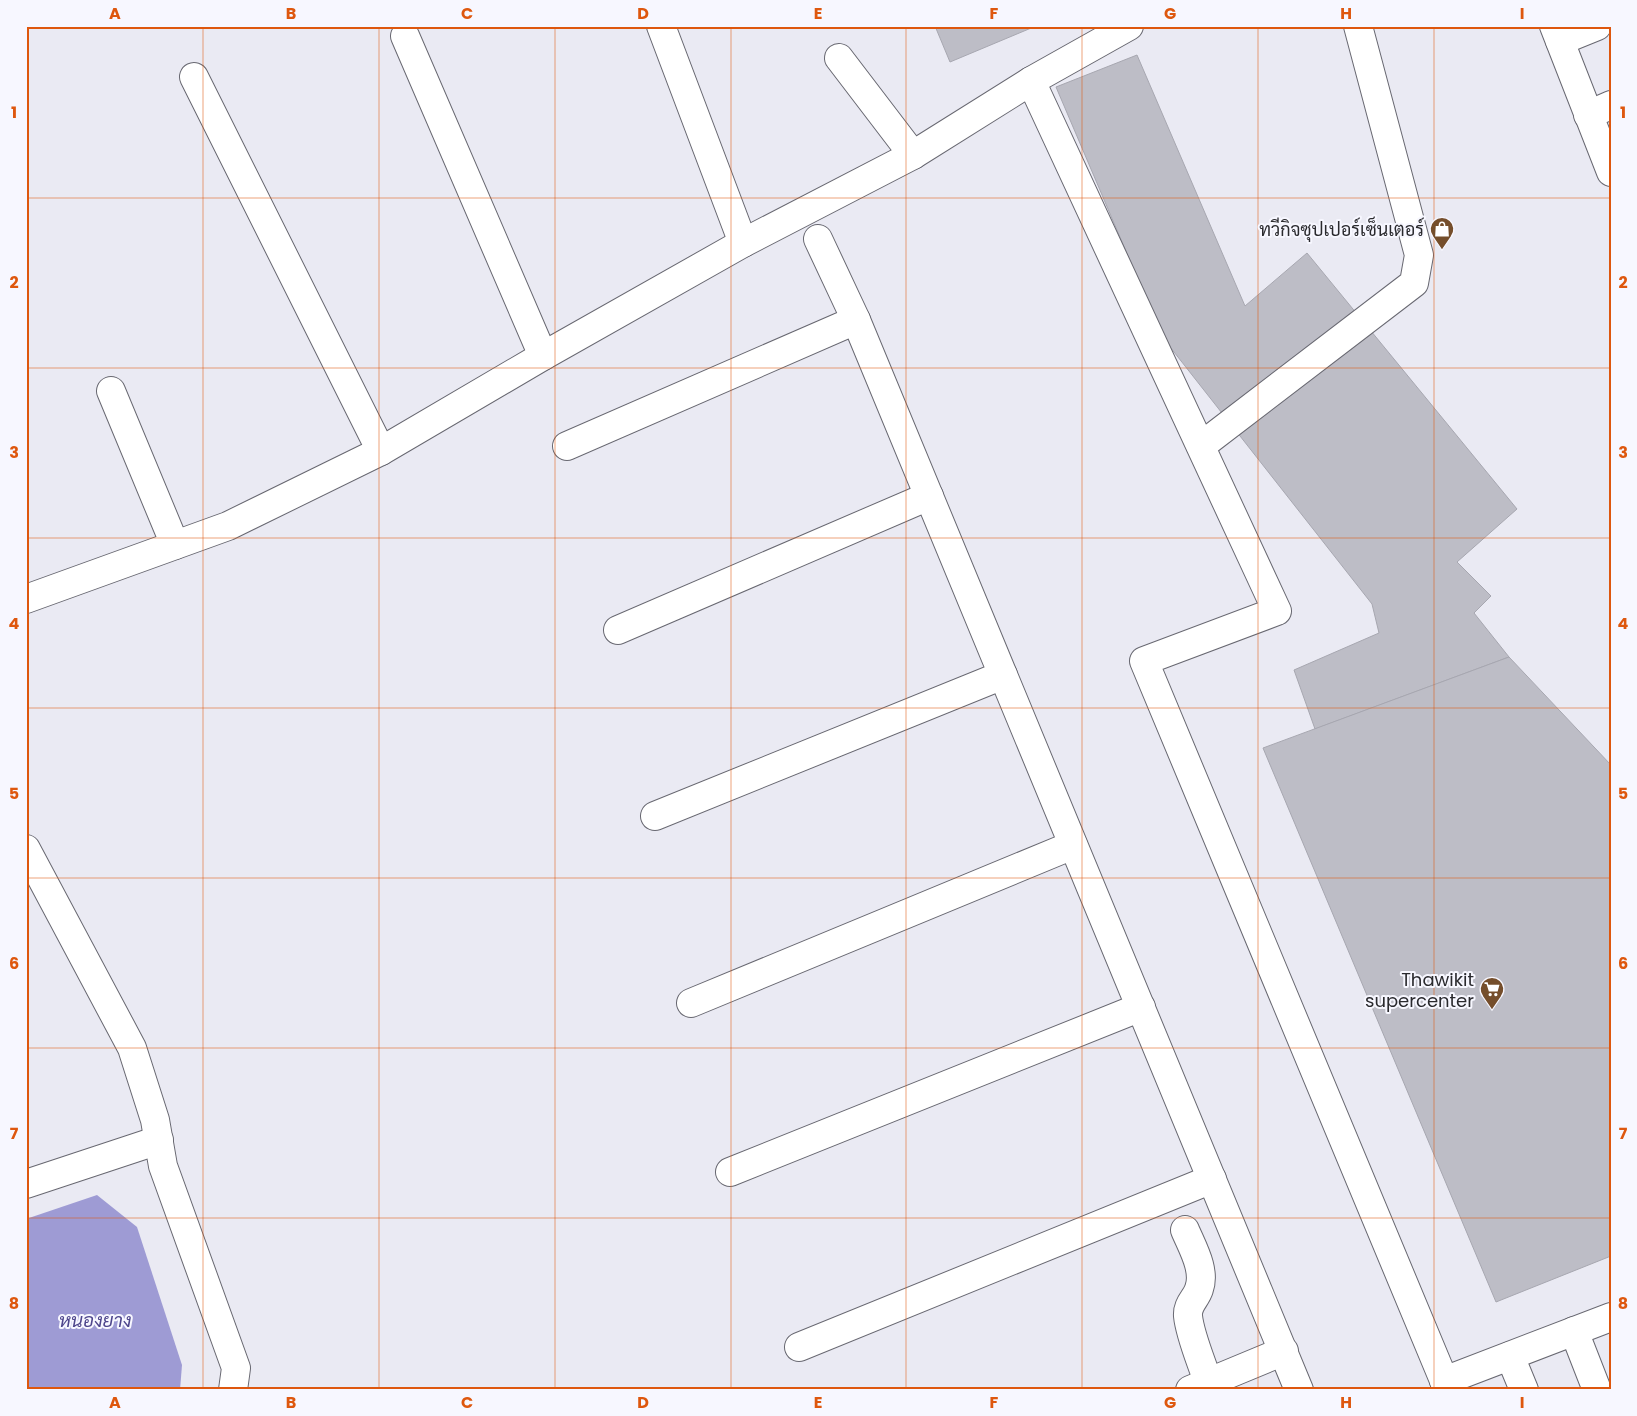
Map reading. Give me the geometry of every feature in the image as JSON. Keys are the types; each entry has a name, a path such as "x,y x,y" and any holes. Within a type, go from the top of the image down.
{"street":[{"path":"661,26 743,243"},
{"path":"26,598 228,526 381,451 543,356 743,243 913,155 1031,81 1129,26"},
{"path":"1201,446 1414,283 1419,255 1358,26"},
{"path":"1597,26 1557,34 1599,110 1611,172"},
{"path":"405,36 543,356"},
{"path":"839,58 913,155"},
{"path":"194,77 381,451"},
{"path":"1031,81 1277,611 1144,661 1446,1385 1510,1356 1611,1317"},
{"path":"818,240 856,320 1299,1390"},
{"path":"568,446 856,320"},
{"path":"111,391 175,546"},
{"path":"618,630 929,496"},
{"path":"655,816 1003,675"},
{"path":"691,1003 1073,845"},
{"path":"26,849 132,1048 155,1120 163,1166 236,1368 233,1390"},
{"path":"730,1172 1141,1007"},
{"path":"26,1184 159,1140"},
{"path":"799,1347 1212,1179"},
{"path":"1185,1230 1199,1265 1201,1279 1196,1296 1189,1305 1188,1317 1199,1386 1284,1351"},
{"path":"1574,1331 1597,1390"},
{"path":"1510,1356 1524,1390"}],"water":[{"name":"หนองยาง","path":"97,1195 137,1227 182,1365 180,1390 26,1390 26,1219"}],"building":[{"path":"935,26 1036,26 950,62"},
{"path":"1137,55 1245,306 1307,253 1517,509 1457,562 1491,596 1474,613 1509,657 1315,729 1294,670 1379,633 1372,604 1163,338 1056,87"},
{"name":"Thawikit supercenter","path":"1509,657 1611,765 1611,1256 1496,1302 1263,748"}],"place":[{"name":"ทวีกิจซุปเปอร์เซ็นเตอร์","path":"1442,250"},
{"name":"Thawikit supercenter","path":"1492,1010"}]}
